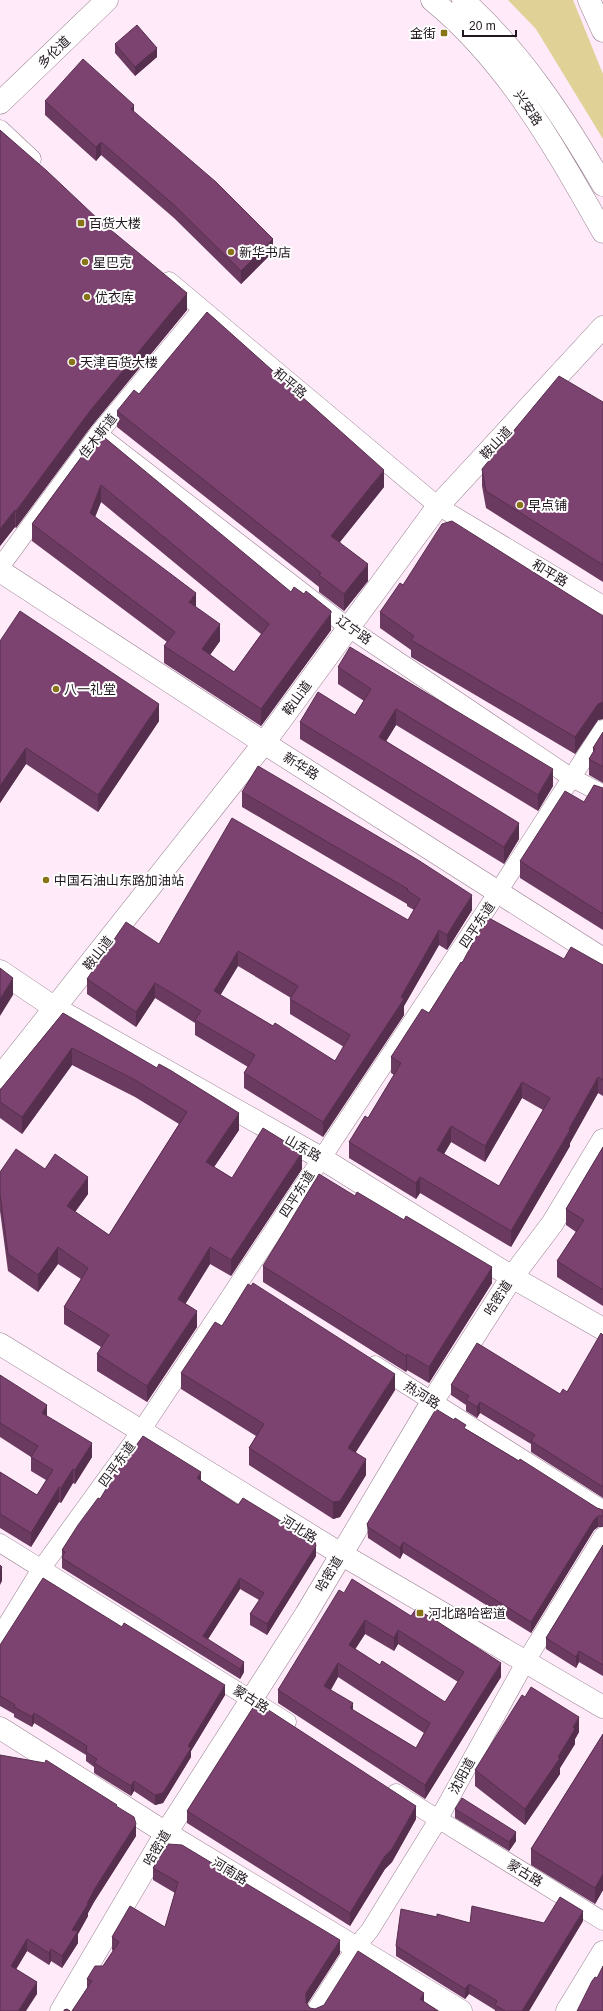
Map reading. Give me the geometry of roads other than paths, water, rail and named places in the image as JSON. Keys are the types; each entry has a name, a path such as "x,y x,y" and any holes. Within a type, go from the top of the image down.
{"street":[{"name":"多伦道","path":"0,103 107,0"},
{"name":"兴安路","path":"432,0 459,23 509,80 544,131 603,232"},
{"name":"兴安路","path":"463,0 487,23 529,72 572,133 603,185"},
{"path":"589,0 603,30"},
{"path":"0,129 45,171"},
{"name":"和平路","path":"154,269 438,506 603,605"},
{"name":"佳木斯道","path":"0,567 98,434 202,309"},
{"name":"鞍山道","path":"0,1077 264,743 438,506 603,327"},
{"name":"辽宁路","path":"98,434 349,628 572,778 603,794"},
{"name":"新华路","path":"0,571 264,743 603,959"},
{"name":"四平东道","path":"0,1636 41,1569 247,1284 320,1158 498,892 603,729"},
{"name":"山东路","path":"0,971 55,1008 320,1158 512,1277 603,1329"},
{"name":"哈密道","path":"61,2011 166,1833 252,1699 432,1402 512,1277 552,1224 603,1140"},
{"name":"河北路","path":"0,1344 341,1554 603,1706"},
{"name":"热河路","path":"360,1356 603,1510"},
{"name":"沈阳道","path":"315,2011 356,1946 370,1930 438,1820 526,1661 603,1536"},
{"name":"蒙古路","path":"0,1544 252,1699 298,1729"},
{"name":"河南路","path":"0,1728 166,1833 356,1946 461,2011"},
{"name":"蒙古路","path":"385,1786 603,1921"},
{"path":"567,2011 603,1952"}],"place":[{"name":"金街","path":"444,33"},
{"name":"百货大楼","path":"81,223"},
{"name":"新华书店","path":"231,252"},
{"name":"星巴克","path":"85,262"},
{"name":"优衣库","path":"87,297"},
{"name":"天津百货大楼","path":"72,362"},
{"name":"早点铺","path":"520,505"},
{"name":"八一礼堂","path":"56,689"},
{"name":"中国石油山东路加油站","path":"46,880"},
{"name":"河北路哈密道","path":"420,1613"}]}
